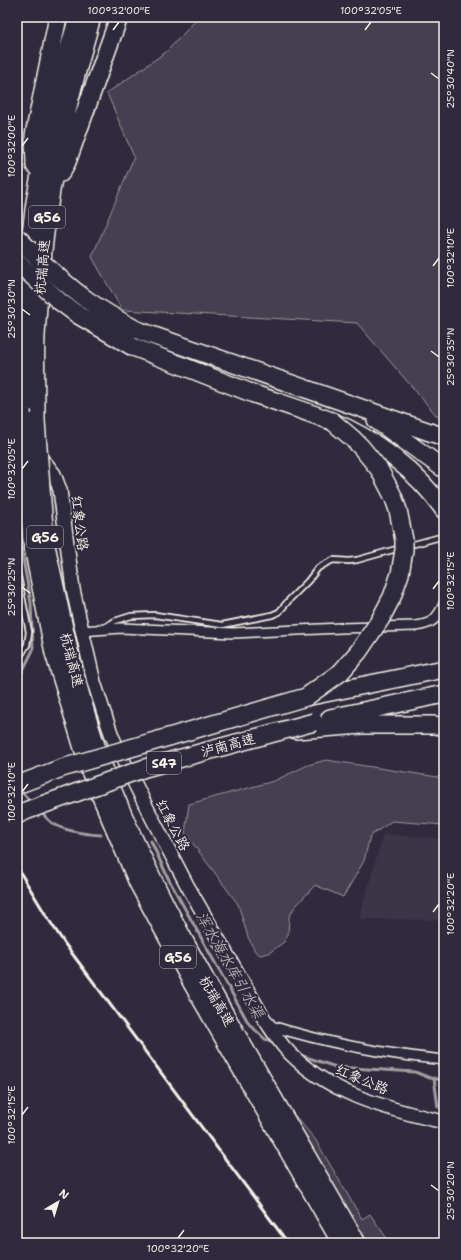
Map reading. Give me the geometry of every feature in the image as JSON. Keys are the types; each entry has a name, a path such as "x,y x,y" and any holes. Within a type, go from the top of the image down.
{"highway":[{"path":"43,195 34,135 58,17"},
{"name":"杭瑞高速","path":"78,17 49,127 43,195 42,259 36,336 36,421 45,541 61,652 81,696 108,779 151,878 210,990 357,1243"},
{"name":"杭瑞高速","path":"92,17 67,110 55,166 43,195 26,278 22,349 22,411 32,542 90,771 138,883 192,983 341,1243"},
{"path":"43,195 67,162 119,17"},
{"path":"17,237 53,272 85,299 114,318 137,330 444,437"},
{"path":"17,262 42,285 78,314 133,347 249,392 332,421 364,437 414,474 444,510"},
{"path":"358,408 444,469"},
{"path":"306,697 341,672 370,636 392,597 400,574 404,550 402,525 398,510 379,469 361,447 332,421"},
{"name":"泸南高速","path":"17,785 62,768 306,697 444,669"},
{"name":"泸南高速","path":"17,815 145,768 314,722 444,694"},
{"path":"278,732 362,725 444,726"}],"main road":[{"name":"红象公路","path":"17,437 47,464 54,474 58,484 62,498 73,589 94,682 104,713 125,764 187,885 268,1025 281,1043 296,1059 325,1081 356,1096 400,1111 444,1122"}],"street":[{"path":"82,631 121,628 233,633 416,626 425,625 432,621 438,615 444,604"},
{"path":"268,1025 316,1039 356,1048 383,1053 444,1060"}],"lane":[{"path":"100,630 115,621 131,616 156,615 222,625 272,615 279,612 318,568 333,560 357,560 444,536"},
{"path":"17,571 29,632 27,645 17,661"}],"shaded area":[{"path":"199,17 444,17 444,423 357,323 122,310 92,257 134,157 107,93 166,52"},
{"path":"326,760 444,778 444,825 392,821 370,836 364,861 343,897 315,885 294,908 289,917 288,935 284,942 269,953 260,955 255,951 248,937 238,904 185,833 189,804 274,781 308,765"},
{"path":"383,834 444,839 444,920 359,919"},
{"path":"287,1106 315,1139 362,1219 370,1214 390,1243 363,1243"}],"waterway":[{"name":"浑水海水库引水渠","path":"17,526 31,603 33,650 17,682"},
{"name":"浑水海水库引水渠","path":"20,790 31,802"},
{"name":"浑水海水库引水渠","path":"41,812 52,823 63,829 101,835"},
{"name":"浑水海水库引水渠","path":"151,841 169,880 249,1024 265,1039 276,1045"},
{"name":"浑水海水库引水渠","path":"300,1055 336,1067 415,1072 430,1078 444,1080"},
{"path":"434,1078 438,1107"},
{"path":"440,1125 444,1158"}],"railway":[{"path":"17,867 65,944 288,1243"}]}
